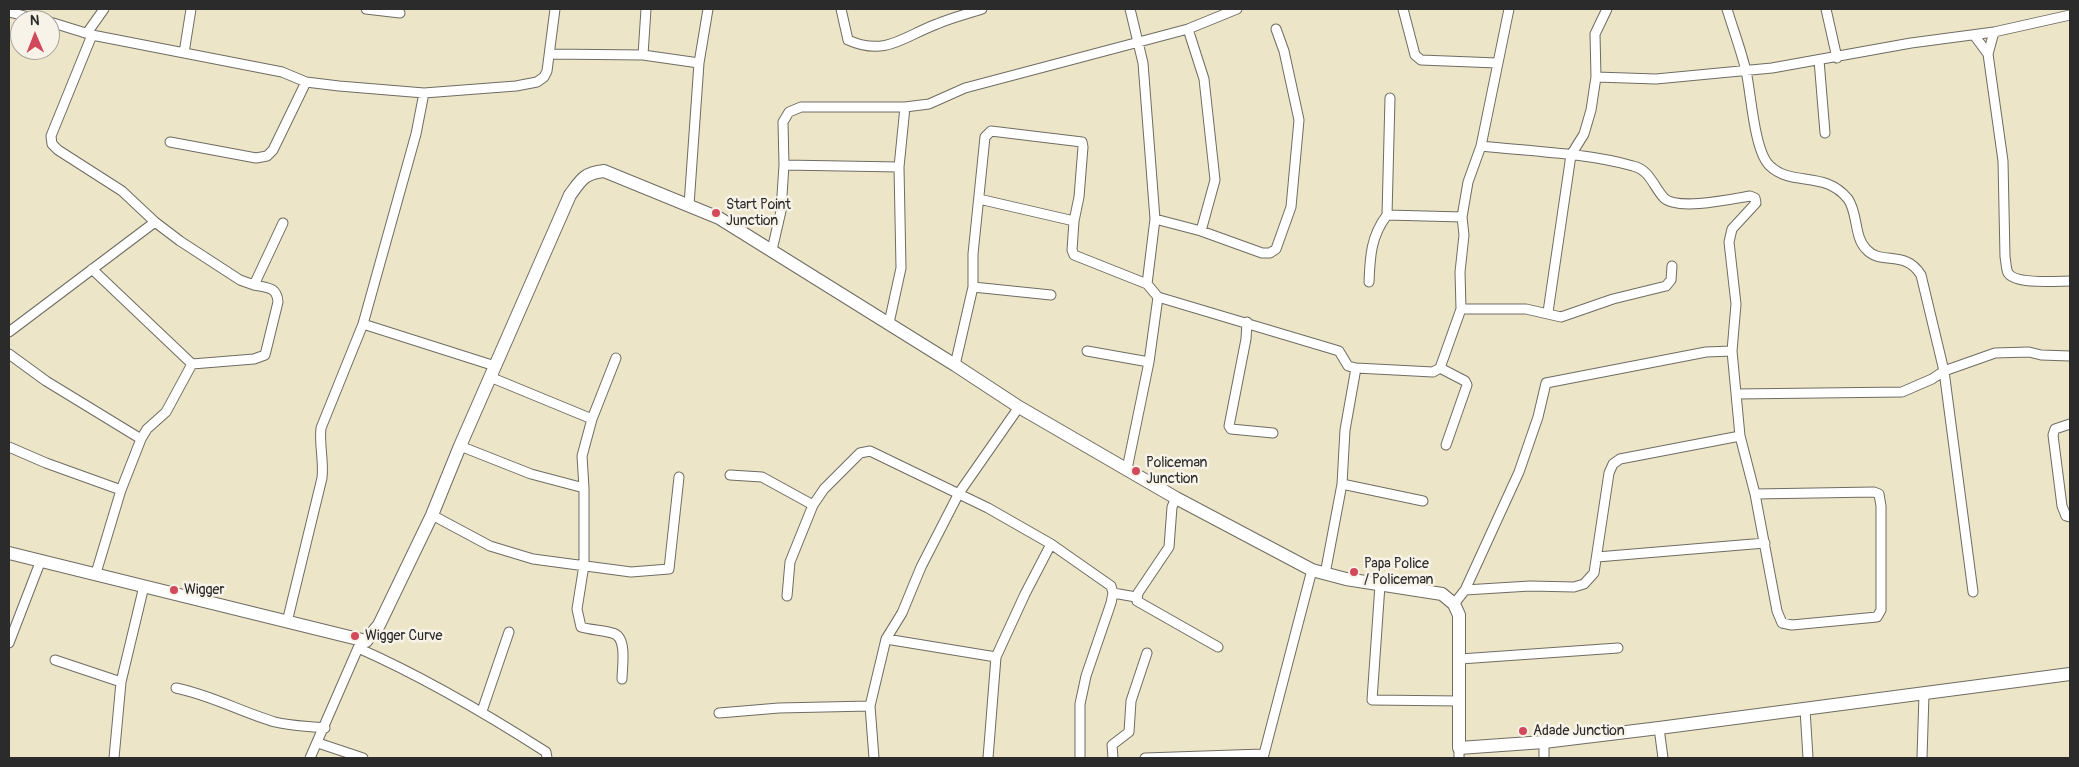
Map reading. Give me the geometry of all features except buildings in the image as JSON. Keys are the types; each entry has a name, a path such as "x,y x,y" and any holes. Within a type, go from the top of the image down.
{"street":[{"path":"92,269 192,364 254,360 265,355 278,302 277,294 273,289 240,280 154,222 122,191 58,150 52,144 51,136 60,110 90,34 104,9"},
{"path":"184,53 191,9"},
{"path":"366,9 400,13"},
{"path":"60,25 90,34 282,72 306,82 424,93 516,86 537,82 544,77 550,54 555,9"},
{"path":"643,55 646,9"},
{"path":"689,205 699,63 708,9"},
{"path":"841,9 848,40 859,45 889,46 936,24 982,9"},
{"path":"1130,9 1143,64 1155,219 1147,284"},
{"path":"772,250 781,211 784,165 783,122 789,112 801,108 905,107 929,104 965,88 1188,29 1237,9"},
{"path":"1403,9 1415,55 1420,60 1497,63"},
{"path":"955,365 973,286 973,254 985,137 991,131 1082,142 1084,146 1079,196 1074,221 1072,250 1074,255 1147,284 1158,297 1339,351 1348,366 1433,372 1440,368 1461,309 1460,272 1464,235 1462,217 1468,182 1481,146 1509,9"},
{"path":"1548,312 1571,155 1584,134 1595,94 1595,34 1607,9"},
{"path":"1727,9 1746,70 1759,145 1769,166 1789,176 1822,180 1839,191 1849,201 1863,247 1872,255 1915,265 1921,275 1944,370 1973,592"},
{"path":"1826,9 1837,58"},
{"path":"1596,77 1656,79 1746,70 1837,58 1911,43 1994,32 2070,15"},
{"path":"1155,219 1201,231 1262,253 1270,253 1276,249 1291,207 1299,120 1284,51 1276,28"},
{"path":"1188,29 1204,79 1215,180 1201,231"},
{"path":"1994,32 1988,54 2003,161 2005,257 2008,272 2014,278 2025,280 2070,281"},
{"path":"1974,35 1988,54"},
{"path":"550,54 643,55 699,63"},
{"path":"1819,60 1825,134"},
{"path":"170,142 256,158 267,156 273,150 306,82"},
{"path":"287,622 322,478 324,456 320,437 321,428 363,324 416,134 424,93"},
{"path":"1369,282 1370,256 1376,229 1387,215 1390,98"},
{"path":"889,323 901,268 899,167 905,107"},
{"path":"1481,146 1571,155 1640,168 1665,199 1675,204 1711,202 1750,196 1755,198 1756,203 1752,210 1732,229 1729,242 1736,304 1732,351 1740,436 1755,494 1777,611 1782,623 1792,625 1877,617 1881,610 1881,506 1879,494 1874,492 1755,494"},
{"path":"784,165 899,167"},
{"path":"310,758 362,645 379,625 432,515 460,446 570,195 582,178 591,172 604,171 719,218 889,323 1019,407 1176,498 1312,570 1380,585 1442,594 1454,604 1459,616 1459,753 2070,674"},
{"path":"979,199 1074,221"},
{"path":"1387,215 1462,217"},
{"path":"9,332 154,222"},
{"path":"254,285 283,223"},
{"path":"1461,309 1526,309 1548,312 1562,317 1613,299 1666,286 1671,280 1672,266"},
{"path":"973,286 1050,295"},
{"path":"1127,469 1149,362 1158,297"},
{"path":"1247,322 1246,339 1229,426 1231,429 1273,433"},
{"path":"363,324 492,372 592,419"},
{"path":"1087,351 1149,362"},
{"path":"1454,604 1464,590 1519,472 1538,417 1546,384 1706,352 1732,351"},
{"path":"1736,394 1902,392 1932,379 1944,370 1995,353 2010,351 2070,356"},
{"path":"9,354 46,381 141,439"},
{"path":"616,358 592,419 582,456 584,565 578,619 581,627 615,633 619,637 622,648 622,679"},
{"path":"96,573 121,490 141,439 147,429 166,412 192,364"},
{"path":"1325,574 1342,484 1346,430 1356,368"},
{"path":"1440,368 1465,381 1466,385 1446,445"},
{"path":"874,758 870,706 886,639 902,613 921,567 959,493 1019,407"},
{"path":"2070,424 2055,429 2053,435 2062,506 2066,516 2070,517"},
{"path":"1464,590 1530,586 1574,587 1584,584 1594,573 1608,473 1613,464 1620,459 1740,436"},
{"path":"460,446 531,474 584,488"},
{"path":"9,447 46,463 121,490"},
{"path":"787,596 790,562 813,505 824,488 860,453 870,451 959,493 1051,544 1112,586 1113,593 1086,676 1080,704 1080,758"},
{"path":"730,475 762,477 813,505"},
{"path":"432,515 490,546 532,559 631,572 669,569 679,477"},
{"path":"1342,484 1423,501"},
{"path":"1136,597 1169,547 1172,507 1176,498"},
{"path":"1597,557 1765,543"},
{"path":"988,758 996,657 1051,544"},
{"path":"9,553 96,573 287,622 362,645 482,711 546,752 547,758"},
{"path":"9,643 41,560"},
{"path":"1145,758 1263,756 1312,570"},
{"path":"1380,585 1372,700 1460,701"},
{"path":"114,758 121,682 144,586"},
{"path":"1113,593 1136,597"},
{"path":"1136,597 1136,601 1218,647"},
{"path":"482,711 509,632"},
{"path":"886,639 996,657"},
{"path":"1460,660 1618,648"},
{"path":"1113,758 1112,745 1129,732 1131,701 1147,653"},
{"path":"55,660 121,682"},
{"path":"176,688 203,693 228,706 277,722 325,728"},
{"path":"1922,758 1924,694"},
{"path":"719,713 779,708 870,706"},
{"path":"1805,709 1808,758"},
{"path":"1659,728 1663,758"},
{"path":"1544,742 1544,758"},
{"path":"318,743 362,758"}],"place":[{"name":"Start Point Junction","path":"716,213"},
{"name":"Policeman Junction","path":"1136,471"},
{"name":"Papa Police / Policeman","path":"1354,572"},
{"name":"Wigger","path":"174,590"},
{"name":"Wigger Curve","path":"355,636"},
{"name":"Adade Junction","path":"1523,731"}]}
